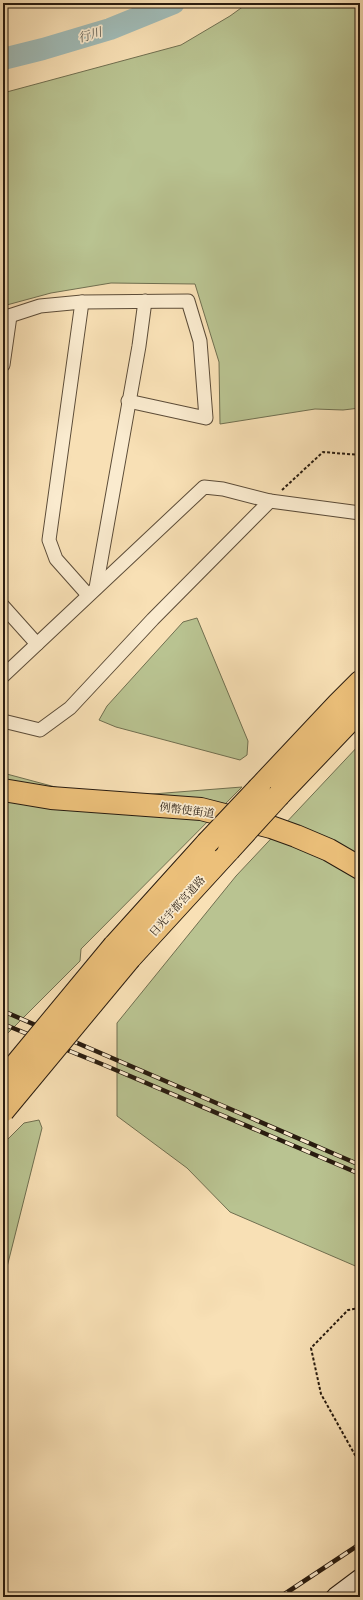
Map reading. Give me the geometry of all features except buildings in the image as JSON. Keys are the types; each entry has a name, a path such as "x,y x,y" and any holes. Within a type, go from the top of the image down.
{"highway":[{"name":"日光宇都宮道路","path":"3,1111 122,952 207,843 269,792 350,710 360,682"},
{"name":"例幣使街道","path":"3,790 51,798 200,809 271,827 296,836 329,850 360,868"},
{"name":"日光宇都宮道路","path":"3,1080 122,952 229,850 269,792"}],"street":[{"path":"92,592 139,346 145,301"},
{"path":"3,365 7,317 40,306 82,302 188,301 200,341 206,418 128,401"},
{"path":"82,302 49,540 56,559 92,592"},
{"path":"6,670 37,644 204,487 223,489 270,501 360,513"},
{"path":"3,721 40,730 70,708 154,619 270,501"},
{"path":"3,606 37,644"},
{"path":"336,1597 360,1579"}],"path":[{"path":"270,501 323,452 360,455"},
{"path":"360,1308 348,1310 311,1348 321,1394 360,1464"}],"green space":[{"path":"248,3 360,3 360,408 343,410 315,409 220,424 219,362 195,284 111,283 51,293 3,306 3,93 181,45 230,16"},
{"path":"197,618 248,741 247,755 240,760 116,727 99,720 107,706 183,622"},
{"path":"360,744 360,1268 230,1212 187,1168 117,1116 117,1023 236,876"},
{"path":"3,773 74,792 76,800 242,787 81,949 80,961 3,1038"},
{"path":"39,1120 42,1128 3,1280 3,1144 24,1123"}],"waterway":[{"name":"行川","path":"3,59 110,29 174,3"}],"railway":[{"path":"3,1011 360,1165"},
{"path":"3,1024 104,1065 360,1174"},
{"path":"280,1597 360,1544"}]}
